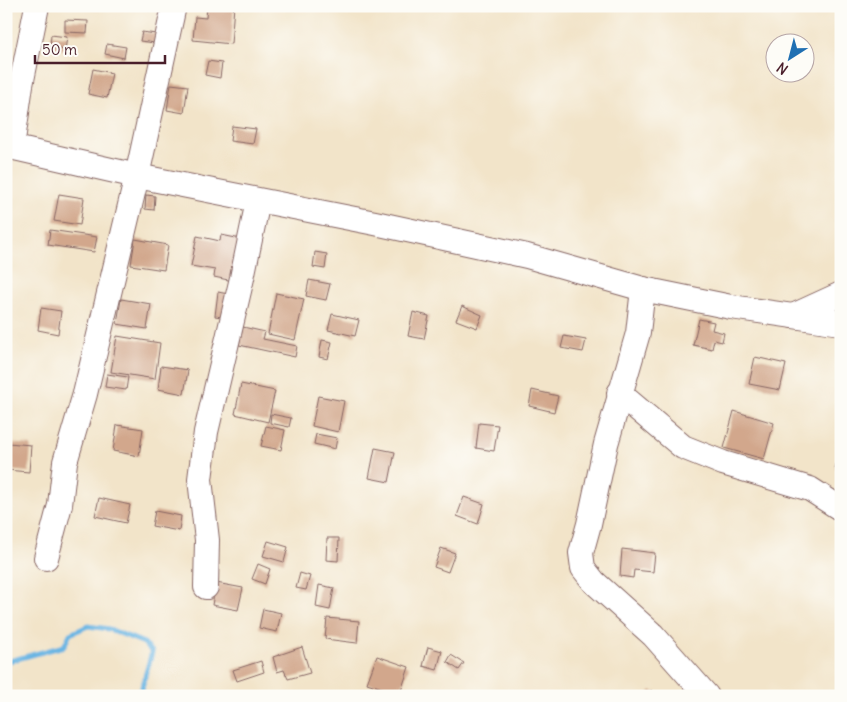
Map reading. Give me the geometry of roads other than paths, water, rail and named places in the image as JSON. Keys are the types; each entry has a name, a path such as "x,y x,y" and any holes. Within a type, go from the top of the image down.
{"street":[{"path":"37,6 9,146 137,176 527,256 643,289 731,307 841,323"},
{"path":"46,558 60,504 65,462 85,394 137,176 174,6"},
{"path":"206,587 207,540 200,478 206,432 258,201"},
{"path":"643,289 638,333 619,393 581,553 583,568 594,582 653,635 707,696"},
{"path":"793,316 841,294"},
{"path":"619,393 683,447 722,463 810,488 841,509"}],"waterway":[{"path":"6,662 64,646 70,634 88,626 109,629 144,643 152,652 142,687 143,696"}]}
